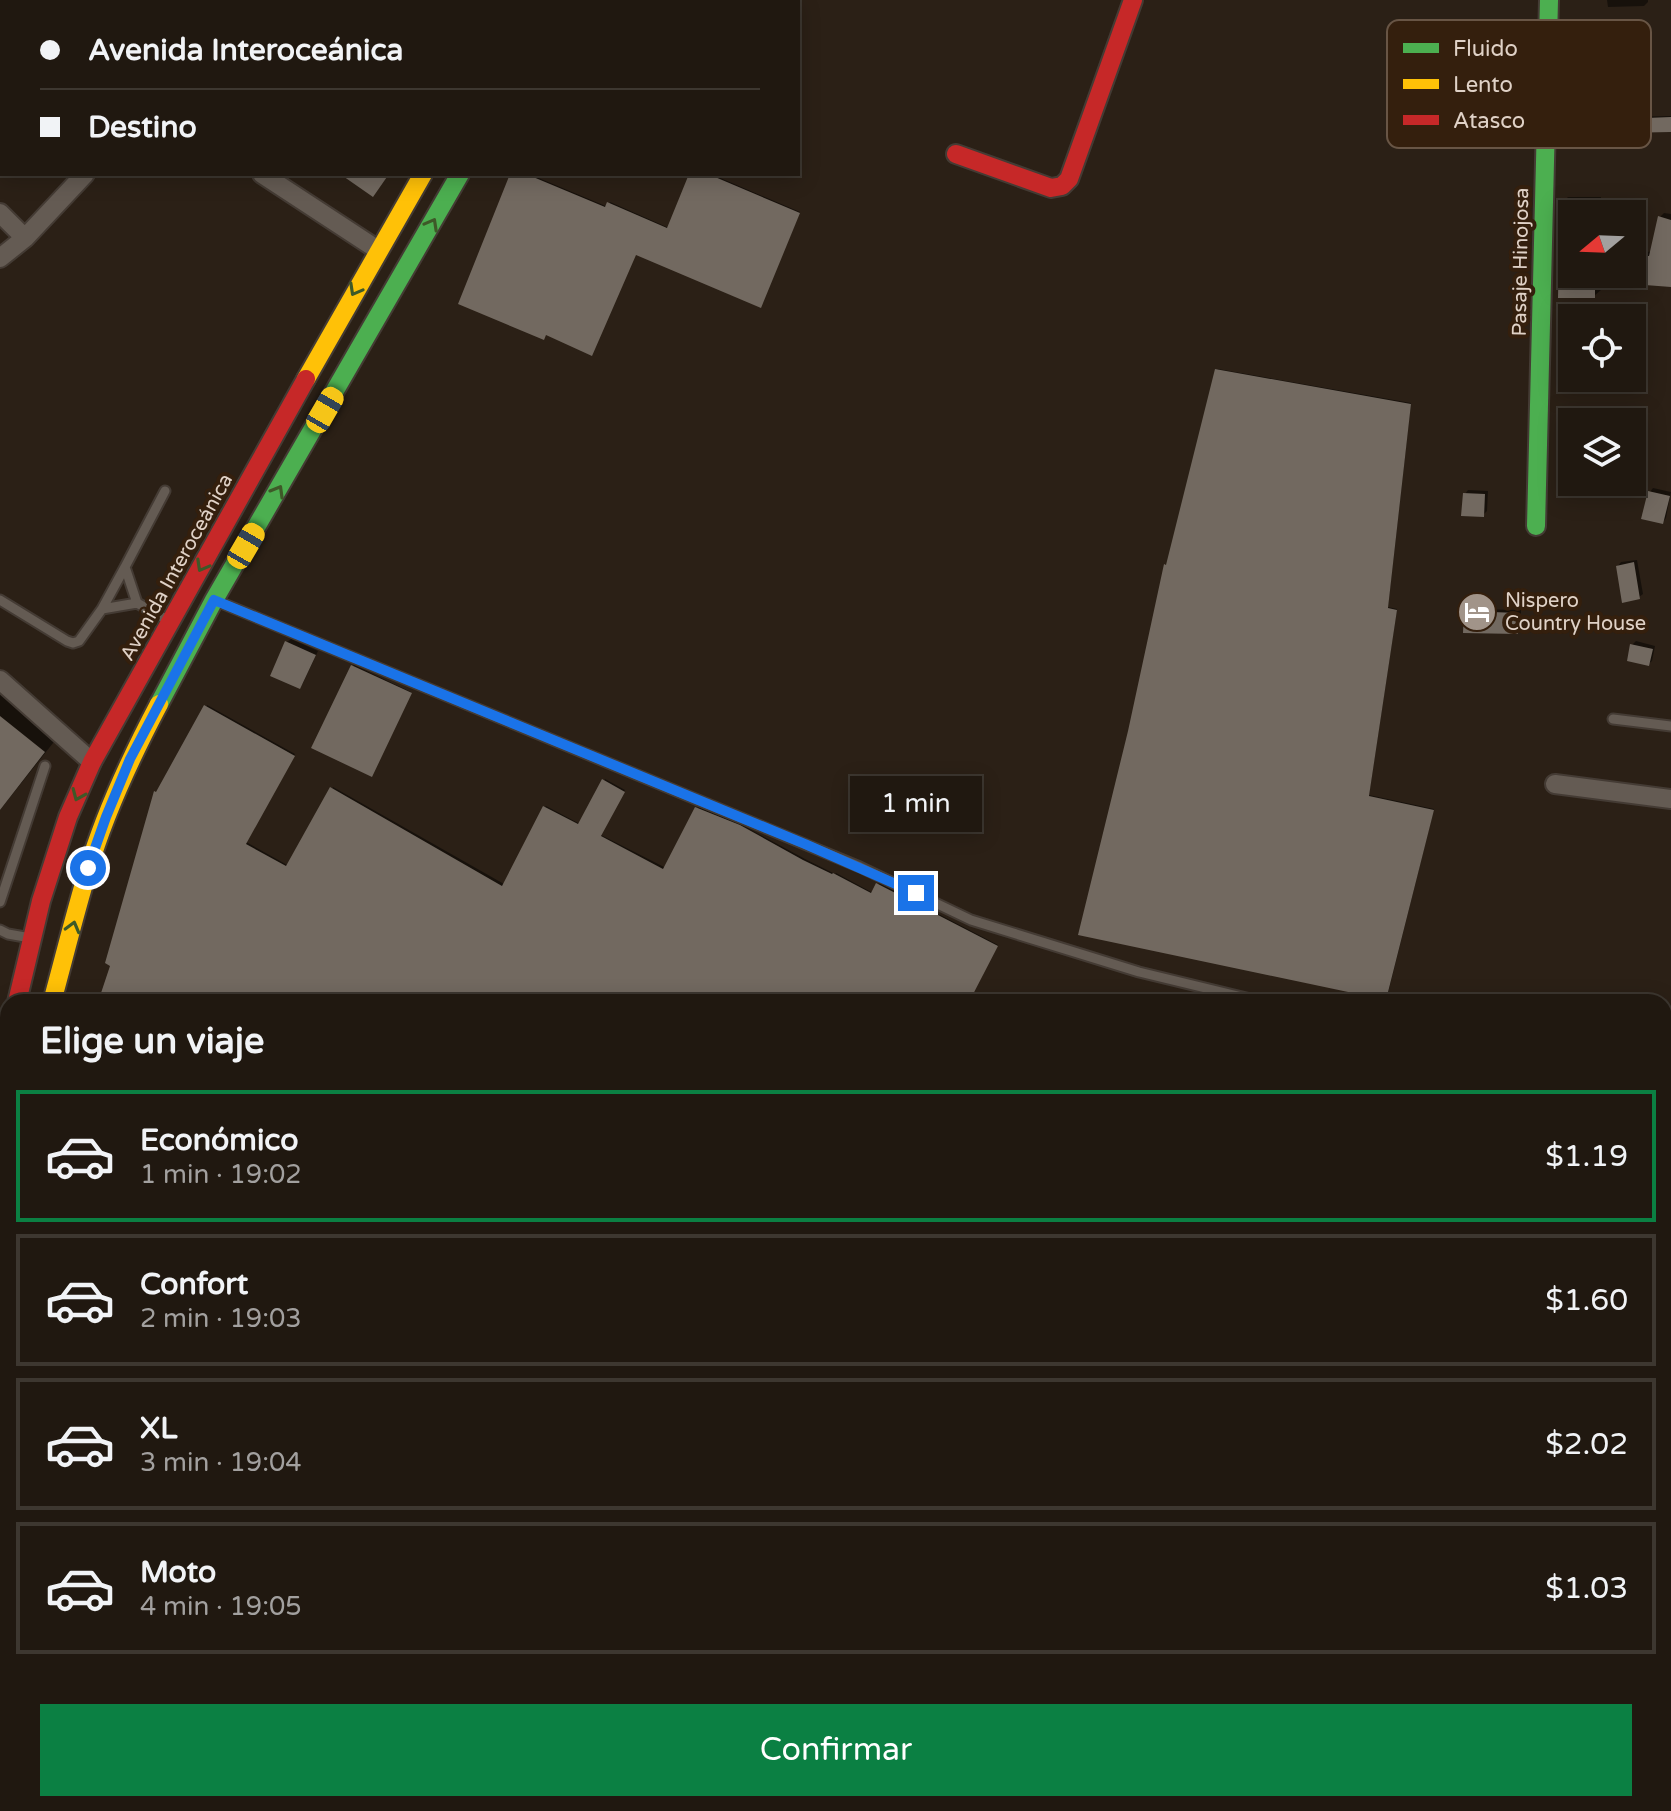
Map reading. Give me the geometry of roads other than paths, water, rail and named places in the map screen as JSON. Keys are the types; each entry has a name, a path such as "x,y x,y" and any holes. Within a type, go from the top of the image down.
{"main road":[{"path":"956,154 1051,188 1062,186 1069,179 1133,0"},
{"name":"Pasaje Hinojosa","path":"1549,0 1549,20"},
{"name":"Pasaje Hinojosa","path":"1536,526 1545,148"},
{"name":"Avenida Interoceánica","path":"19,994 41,901 68,817 92,762 422,176"},
{"path":"54,994 88,868 130,759 214,600 459,176"}],"street":[{"path":"0,258 25,238 83,176"},
{"path":"265,176 378,250"},
{"path":"0,213 25,238"},
{"path":"0,680 92,762"},
{"path":"1555,784 1671,799"}],"lane":[{"path":"0,600 67,641 79,641 102,609 165,491"},
{"path":"125,567 137,603"},
{"path":"214,600 860,867 971,920 1139,972 1230,994"},
{"path":"102,609 137,603 170,622"},
{"path":"1613,719 1671,726"},
{"path":"0,902 45,766"},
{"path":"0,930 32,939"}],"place":[{"name":"Nispero Country House","path":"1477,612"}]}
